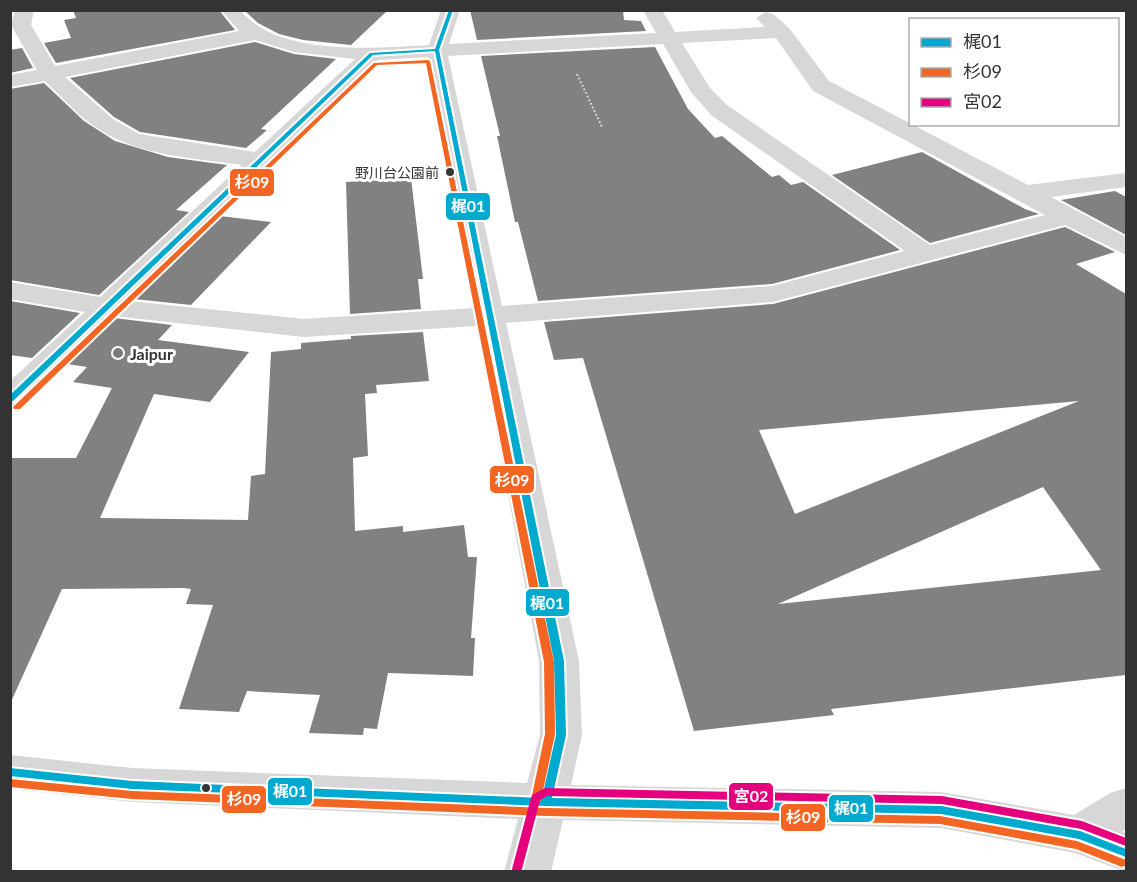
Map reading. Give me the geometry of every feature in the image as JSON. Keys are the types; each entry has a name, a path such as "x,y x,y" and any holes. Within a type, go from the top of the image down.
{"street":[{"path":"25,10 21,25 50,73 105,124 132,140 258,160"},
{"path":"230,10 255,34"},
{"path":"451,10 437,50 559,661 561,735 527,872"},
{"path":"652,10 702,92 720,110 926,254"},
{"path":"759,10 759,14 774,22 821,86 1126,247"},
{"path":"10,81 255,34 314,49 372,54 782,32"},
{"path":"10,399 258,160 372,54"},
{"path":"1027,193 1126,180"},
{"path":"10,290 106,308 304,328 491,316 773,294 1070,216"},
{"path":"10,772 132,785 546,802 941,810 1080,835 1126,853"},
{"path":"1080,835 1126,806"}],"building":[{"path":"73,10 219,10 235,30 56,63 44,43 71,38 64,20 76,18"},
{"path":"244,10 388,10 351,45 303,40 279,34 258,23"},
{"path":"470,10 623,10 624,20 641,21 646,31 477,40"},
{"path":"255,42 294,54 336,59 261,129 267,130 246,148 140,132 114,117 70,78"},
{"path":"655,47 688,109 715,138 722,136 772,177 779,175 791,185 803,182 900,250 772,284 538,301 518,222 515,222 497,136 500,136 481,56"},
{"path":"22,48 33,68 10,73 10,50"},
{"path":"44,83 84,121 115,141 168,157 227,165 176,210 189,212 99,295 10,280 10,89"},
{"path":"922,152 1025,209 1039,214 930,243 832,175"},
{"path":"411,178 423,279 418,279 421,309 350,314 346,182"},
{"path":"1115,191 1126,197 1126,235 1061,200"},
{"path":"220,216 271,222 191,305 134,299"},
{"path":"1065,227 1115,252 1076,264 1126,294 1126,675 831,709 834,715 694,731 583,358 554,360 544,322 773,304","holes":["1079,401 795,514 759,430","1043,487 1101,570 778,604"]},
{"path":"10,301 80,313 32,358 10,355"},
{"path":"114,318 172,325 158,340 249,352 210,402 154,394 100,518 248,520 251,476 265,474 271,352 301,349 301,343 351,339 351,336 423,332 429,381 376,385 377,393 365,394 368,456 353,458 355,531 403,526 403,532 464,525 468,557 477,557 471,638 475,638 473,676 388,673 377,729 364,728 363,735 309,733 320,695 247,691 239,712 179,709 213,605 186,604 191,589 184,588 62,589 10,704 10,458 76,458 112,388 73,382 87,367 67,364"}],"transit line":[{"name":"梶01","path":"451,10 437,50 559,661 561,735 546,802"},
{"name":"梶01","path":"10,399 372,54 437,50"},
{"name":"杉09","path":"17,407 376,64 428,61 549,662 550,734 536,800"},
{"name":"梶01","path":"10,772 132,785 546,802 941,810 1080,835 1126,853"},
{"name":"杉09","path":"10,783 132,795 546,812 940,820 1077,845 1122,863"},
{"name":"宮02","path":"517,869 536,798 545,792 942,800 1082,825 1126,842"}],"place":[{"name":"野川台公園前","path":"450,172"},
{"name":"Jaipur","path":"118,353"}]}
